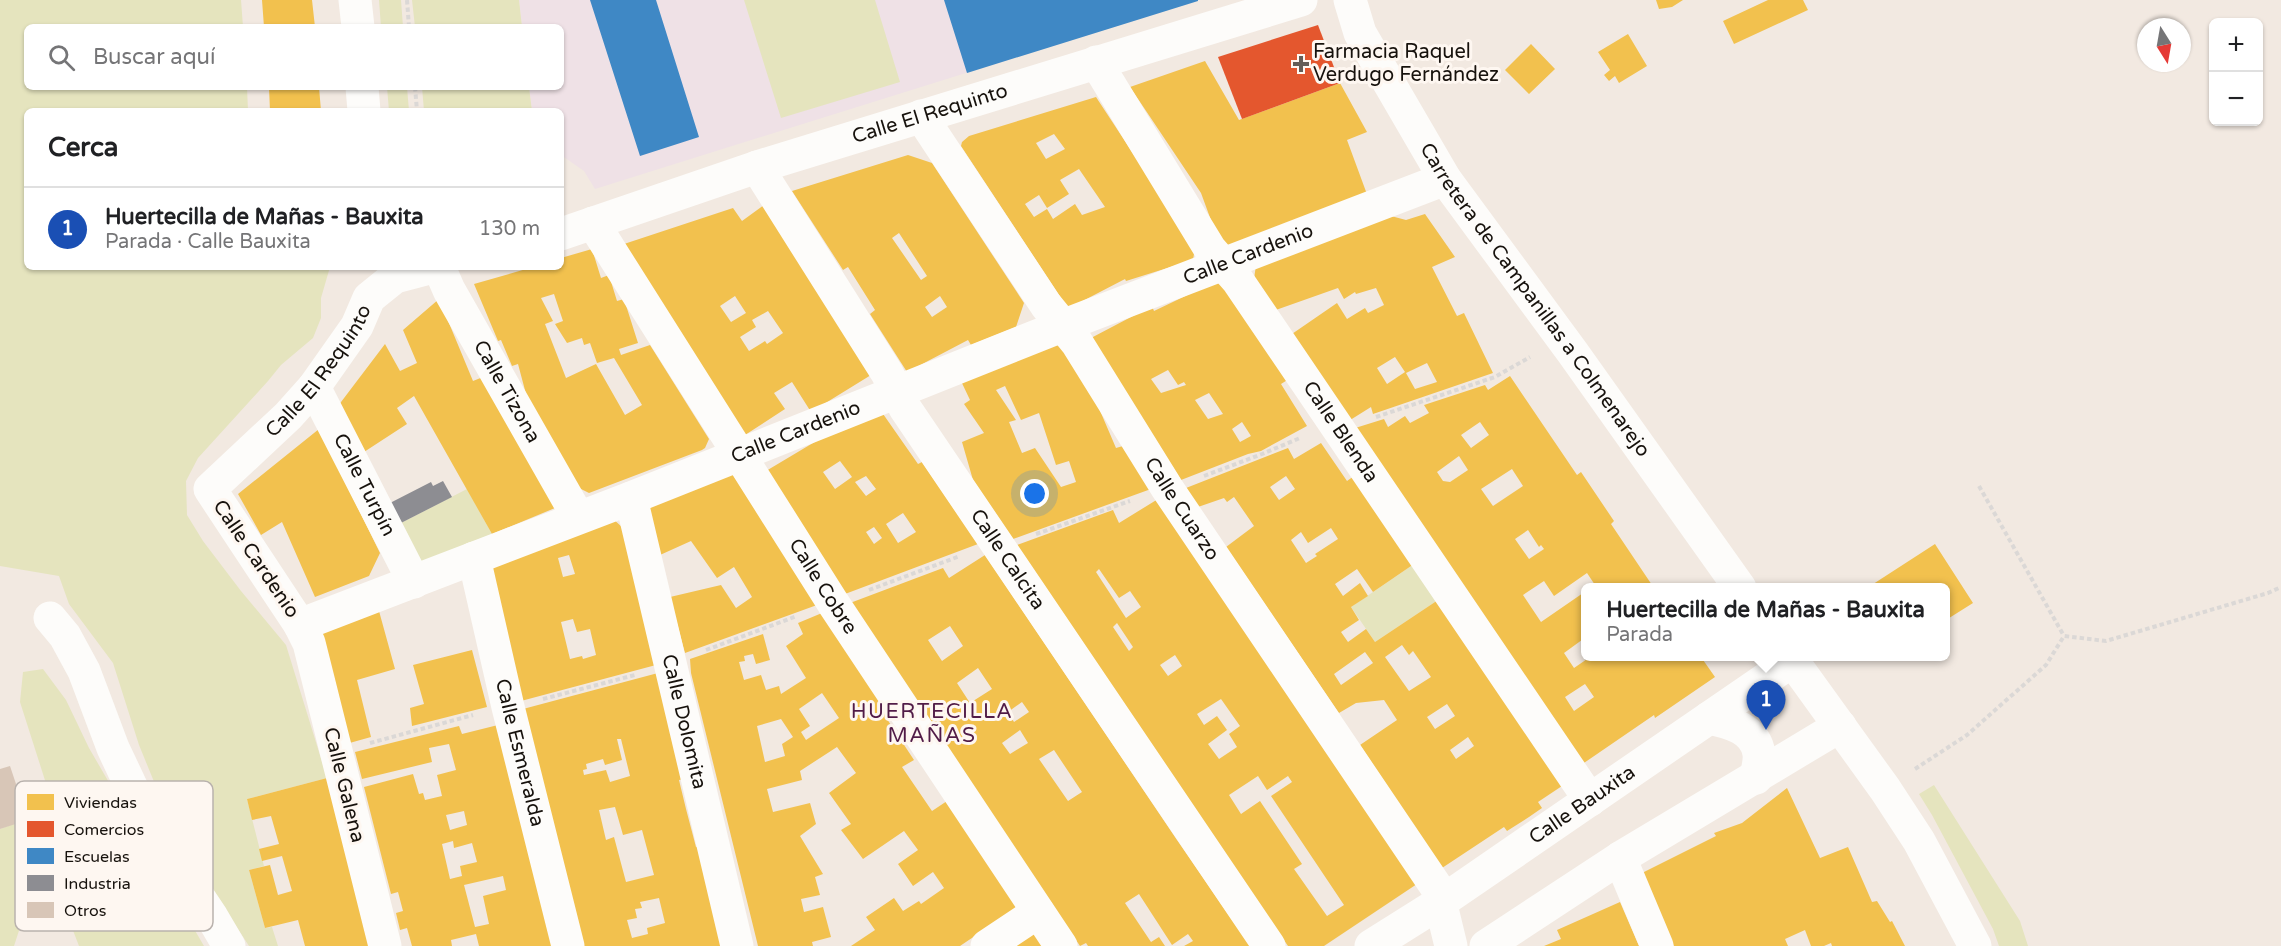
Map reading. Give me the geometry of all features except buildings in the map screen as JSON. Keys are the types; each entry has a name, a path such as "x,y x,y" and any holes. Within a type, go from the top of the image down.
{"street":[{"path":"355,0 357,24"},
{"name":"Calle El Requinto","path":"564,233 757,167 1301,0"},
{"name":"Carretera de Campanillas a Colmenarejo","path":"1350,0 1360,33 1445,179 1573,353 1736,583"},
{"name":"Calle Blenda","path":"1096,62 1210,249 1238,281 1590,800"},
{"path":"362,90 364,108"},
{"name":"Calle Cuarzo","path":"921,116 1046,305 1077,343 1167,488 1437,888 1451,946"},
{"name":"Calle Calcita","path":"757,167 887,373 905,408 1269,946"},
{"name":"Calle Cardenio","path":"210,489 300,625 631,498 1062,326 1445,179"},
{"name":"Calle Cobre","path":"593,223 833,603 1061,946"},
{"name":"Calle El Requinto","path":"210,489 288,416 314,387 357,326 370,282 421,270"},
{"name":"Calle Tizona","path":"440,270 449,290 578,517"},
{"name":"Calle Turpín","path":"314,387 414,582"},
{"name":"Calle Dolomita","path":"631,498 737,946"},
{"name":"Calle Esmeralda","path":"474,558 508,707 568,946"},
{"path":"50,618 64,636 84,671 113,748 129,781"},
{"name":"Calle Galena","path":"300,625 309,643 385,946"},
{"name":"Calle Bauxita","path":"1371,946 1441,902 1590,800 1787,661"},
{"path":"1791,661 1886,789 1919,841 1975,946"},
{"path":"1709,718 1735,723 1753,739 1759,754 1755,778"},
{"path":"1486,946 1620,858 1840,726"},
{"path":"1620,858 1657,946"},
{"path":"987,946 1038,912"},
{"path":"213,919 229,946"}],"path":[{"path":"407,0 409,24"},
{"path":"415,90 417,108"},
{"path":"1367,420 1495,377 1530,357 1536,366"},
{"path":"1201,477 1304,436"},
{"path":"1979,486 2064,636"},
{"path":"1029,537 1140,497"},
{"path":"865,592 964,554"},
{"path":"2064,636 2106,641 2268,593 2281,587"},
{"path":"700,652 803,614"},
{"path":"1918,767 1967,735 2046,665 2064,636"},
{"path":"538,700 638,674"},
{"path":"368,743 478,714"}],"shaded area":[{"path":"519,0 1199,0 595,189 584,171 564,157 564,108 532,108 529,90 564,90 564,24 522,24"}],"green space":[{"path":"0,0 241,0 243,24 24,24 24,90 247,90 248,108 24,108 24,270 329,270 321,298 321,318 313,338 281,365 198,458 186,481 187,515 203,541 241,591 286,645 327,778 247,799 264,866 249,870 265,928 272,927 278,946 249,946 213,891 213,781 154,781 139,745 113,663 69,604 59,576 0,566"},
{"path":"379,0 401,0 403,24 381,24"},
{"path":"412,0 519,0 522,24 415,24"},
{"path":"744,0 875,0 900,82 781,118"},
{"path":"387,90 407,90 409,108 389,108"},
{"path":"422,90 529,90 532,108 424,108"},
{"path":"467,489 492,534 421,562 401,523"},
{"path":"1414,564 1438,600 1375,642 1351,607"},
{"path":"43,669 66,700 108,781 45,781 20,702 23,672"},
{"path":"1934,785 2020,921 2028,946 1999,946 1993,929 1919,794"},
{"path":"15,823 15,931 19,931 14,946 0,946 0,829"},
{"path":"73,931 195,931 204,946 79,946"}],"place":[{"name":"Farmacia Raquel Verdugo Fernández","path":"1301,64"},
{"name":"Huertecilla de Mañas - Bauxita","path":"1766,730"}],"district":[{"name":"HUERTECILLA MAÑAS","path":"932,723"}]}
